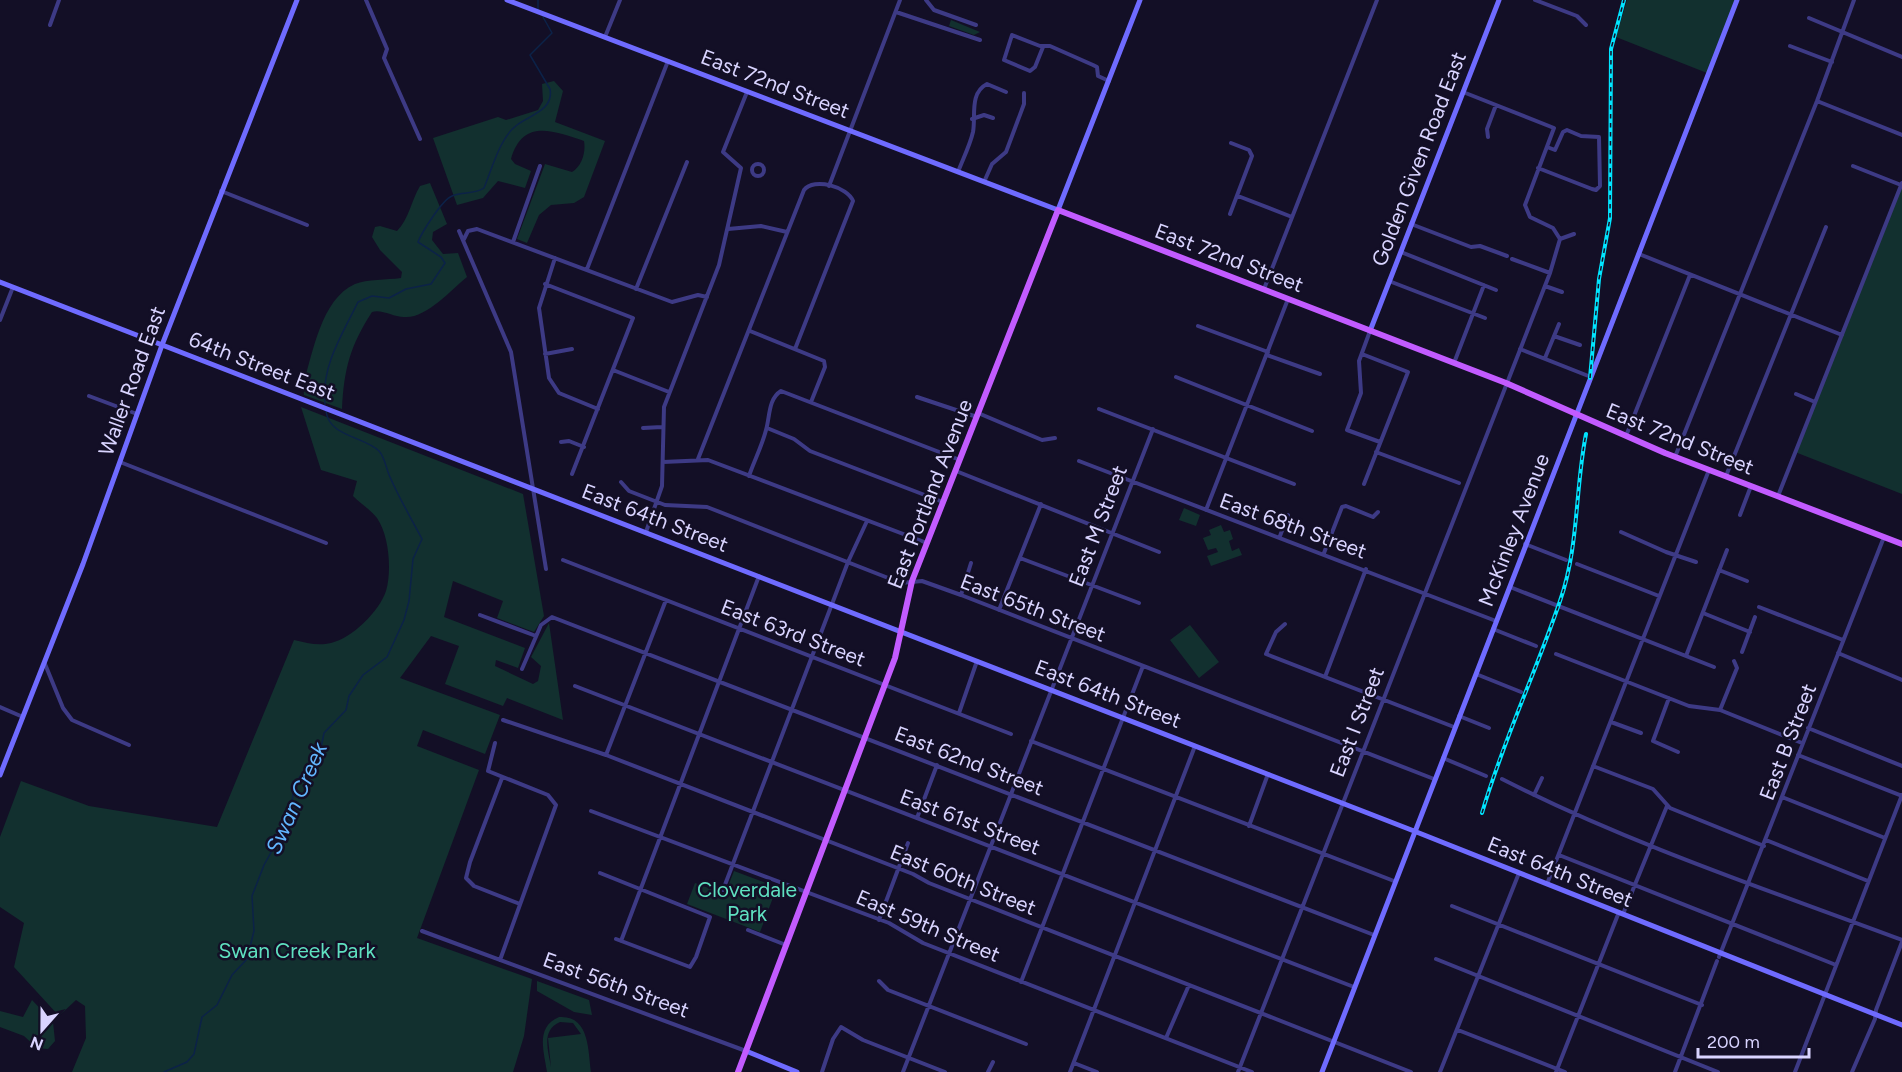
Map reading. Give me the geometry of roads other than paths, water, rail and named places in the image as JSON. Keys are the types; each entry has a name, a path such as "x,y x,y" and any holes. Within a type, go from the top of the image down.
{"main road":[{"name":"East 72nd Street","path":"1058,210 1506,383 1675,457 1902,544"},
{"name":"East Portland Avenue","path":"738,1072 885,685 902,632 912,581 1058,210"}],"street":[{"path":"50,25 59,0"},
{"name":"Waller Road East","path":"0,775 44,664 162,345 297,0"},
{"path":"366,0 387,49 384,58 420,138"},
{"name":"East 72nd Street","path":"507,0 1058,210"},
{"path":"605,38 620,0"},
{"path":"829,186 900,0"},
{"path":"926,0 931,8 976,25"},
{"name":"East Portland Avenue","path":"1058,210 1140,0"},
{"path":"1264,290 1377,0"},
{"name":"Golden Given Road East","path":"1370,331 1499,0"},
{"path":"1535,0 1577,16 1586,25"},
{"name":"McKinley Avenue","path":"1322,1072 1394,881 1737,0"},
{"path":"1675,457 1817,101 1854,0"},
{"path":"896,12 980,40"},
{"path":"1809,18 1902,57"},
{"path":"1043,46 1036,65 1030,71 1004,60 1012,35 1043,46 1050,46 1095,65 1098,76 1109,81"},
{"path":"1790,46 1832,62"},
{"path":"586,269 668,61"},
{"path":"958,172 973,131 972,110 984,86 987,84 1006,92"},
{"path":"646,532 662,486 664,407 707,297 728,229 741,171 737,162 724,154 747,91"},
{"path":"1463,92 1554,128 1526,201 1526,211 1534,220 1553,228 1560,239 1574,234"},
{"path":"984,182 992,164 1006,152 1024,107 1024,93"},
{"path":"1817,101 1902,135"},
{"path":"1488,138 1487,129 1496,105"},
{"path":"972,119 984,115 993,117"},
{"path":"1538,168 1598,189 1600,179 1599,137 1581,136 1567,130 1563,132 1555,150 1547,147"},
{"path":"1230,214 1252,156 1248,150 1231,143"},
{"path":"636,289 687,162"},
{"path":"513,242 540,166"},
{"path":"1778,496 1902,184 1853,166"},
{"path":"741,171 752,171"},
{"path":"698,459 806,187 818,183 849,195 853,201 795,349"},
{"path":"222,191 307,225"},
{"path":"1238,196 1292,217"},
{"path":"1411,224 1471,247 1480,246 1550,273"},
{"path":"728,229 761,226 787,232"},
{"path":"1726,476 1826,227"},
{"path":"463,239 466,232 473,229 672,302 698,295 707,297"},
{"path":"459,231 511,352 546,569"},
{"name":"East I Street","path":"1239,1070 1341,803 1545,286 1560,239"},
{"path":"1401,252 1496,290"},
{"path":"1639,254 1842,335"},
{"path":"555,258 539,308 552,387 564,395 598,409"},
{"path":"1626,436 1690,275"},
{"path":"1389,281 1485,318"},
{"name":"64th Street East","path":"0,282 378,428"},
{"path":"545,284 633,318 572,474"},
{"path":"1454,363 1484,285"},
{"path":"1545,286 1563,292"},
{"path":"0,321 13,287"},
{"path":"1206,510 1288,299"},
{"path":"1545,358 1559,324"},
{"path":"1198,326 1320,374"},
{"path":"750,331 825,363 811,402"},
{"path":"1370,331 1359,366 1361,393 1347,430 1380,442"},
{"path":"1554,336 1580,345"},
{"path":"545,354 572,349"},
{"path":"1520,349 1591,377"},
{"path":"1362,354 1408,372 1364,484"},
{"path":"613,370 669,392"},
{"path":"1176,378 1312,430"},
{"path":"749,476 767,428 768,413 775,397 781,391 960,460"},
{"path":"1796,394 1815,402"},
{"path":"89,396 136,414"},
{"path":"918,397 977,415 1042,440 1055,438"},
{"path":"1099,409 1294,484"},
{"name":"East 64th Street","path":"378,428 1414,831 1621,913 1719,957 1825,994 1902,1025"},
{"path":"643,428 662,428"},
{"path":"767,428 794,439 810,451 944,503"},
{"name":"East M Street","path":"903,1072 1153,429"},
{"path":"561,442 569,441 584,447"},
{"path":"1376,452 1459,483"},
{"path":"663,462 698,459 927,543"},
{"name":"East 68th Street","path":"1079,461 1280,536 1496,621"},
{"path":"120,462 327,543"},
{"path":"1547,884 1709,470"},
{"path":"956,471 1159,552"},
{"name":"East 65th Street","path":"621,482 629,491 657,502 671,506 707,507 901,583 922,581 961,595 1434,779"},
{"path":"1740,515 1751,486"},
{"path":"999,610 1041,504"},
{"path":"1324,553 1342,507 1347,506 1373,517 1378,512"},
{"path":"1280,536 1288,515"},
{"path":"723,890 848,562 867,521"},
{"path":"1621,532 1696,562"},
{"name":"East B Street","path":"1675,1072 1884,537"},
{"path":"1526,544 1566,560"},
{"path":"1686,656 1727,550"},
{"path":"1020,558 1139,603"},
{"name":"East 63rd Street","path":"563,560 1011,734"},
{"path":"961,595 971,563"},
{"path":"1577,564 1659,596"},
{"path":"1324,677 1366,569"},
{"path":"1719,570 1747,581"},
{"path":"600,873 640,888 710,917 691,966 685,966 618,940 640,888 759,576"},
{"path":"1509,587 1714,667"},
{"path":"606,755 666,600"},
{"path":"1759,607 1843,640"},
{"path":"1703,613 1750,632"},
{"path":"480,615 536,636 522,669"},
{"name":"East 62nd Street","path":"536,636 541,626 552,617 1374,935"},
{"path":"1742,652 1755,617"},
{"path":"1285,624 1276,632 1266,654 1454,727"},
{"path":"1493,629 1536,646"},
{"path":"1838,653 1902,680"},
{"path":"1556,654 1692,707 1720,710 1802,743"},
{"path":"959,713 976,661"},
{"path":"1720,710 1737,668 1734,661"},
{"path":"44,664 63,708 72,720 129,745"},
{"path":"1022,982 1143,666"},
{"path":"1476,674 1521,692"},
{"name":"East 61st Street","path":"575,686 1354,987"},
{"path":"1669,698 1653,741 1678,752"},
{"path":"0,707 23,717"},
{"path":"1459,716 1489,728"},
{"name":"East 60th Street","path":"503,720 606,755 898,868 970,900 1411,1072"},
{"path":"1611,722 1641,733"},
{"path":"1809,728 1902,766"},
{"path":"1031,741 1394,881"},
{"path":"495,743 487,768 489,772 548,795 555,801 555,810 500,960"},
{"path":"1070,1072 1195,746"},
{"path":"1795,1072 1902,796 1798,755"},
{"path":"1443,758 1486,776"},
{"path":"917,818 937,765"},
{"path":"1593,766 1653,789 1667,806 1764,846"},
{"path":"1249,826 1268,774"},
{"path":"502,778 466,878 474,886 520,904"},
{"path":"1534,795 1542,778"},
{"path":"1502,779 1534,795 1651,844 1902,941 1852,1072"},
{"path":"1782,797 1885,838"},
{"path":"1557,1071 1599,964 1635,886 1667,806"},
{"name":"East 59th Street","path":"591,811 879,920 912,939 1166,1038 1239,1070 1252,1072"},
{"path":"1766,840 1868,881"},
{"path":"879,920 908,843"},
{"path":"1559,855 1836,965"},
{"path":"1440,1072 1520,873"},
{"path":"1452,906 1702,1005"},
{"path":"748,930 786,945"},
{"name":"East 56th Street","path":"422,931 797,1072"},
{"path":"1436,959 1718,1072"},
{"path":"879,981 888,990 1026,1044"},
{"path":"1166,1038 1189,985"},
{"path":"822,1072 837,1030 843,1027 857,1038 945,1072"},
{"path":"1458,1029 1564,1072"},
{"path":"988,1072 993,1062"},
{"path":"1074,1063 1097,1072"}],"waterway":[{"name":"Swan Creek","path":"538,0 538,9"},
{"name":"Swan Creek","path":"325,404 329,364 358,302 372,296 389,298 406,289 431,284 445,263 441,257 418,242 428,224 443,203 452,196 476,192 484,188 497,154 511,130 540,111 548,102 550,89 530,55 552,33 543,17"},
{"name":"Swan Creek","path":"164,1072 187,1062 194,1054 202,1017 217,1005 232,975 247,959 254,931 252,896 264,865 279,838 280,830 290,819 293,794 299,778 321,748 324,733 346,710 349,696 363,675 387,657 404,620 409,601 413,559 422,539 379,451 333,426 326,411"}],"railway":[{"path":"1590,378 1599,279 1610,218 1611,49 1624,0"},
{"path":"1482,813 1500,759 1551,628 1566,581 1574,539 1586,434"}],"park label":[{"name":"Cloverdale Park","path":"747,902"},
{"name":"Swan Creek Park","path":"297,951"}]}
